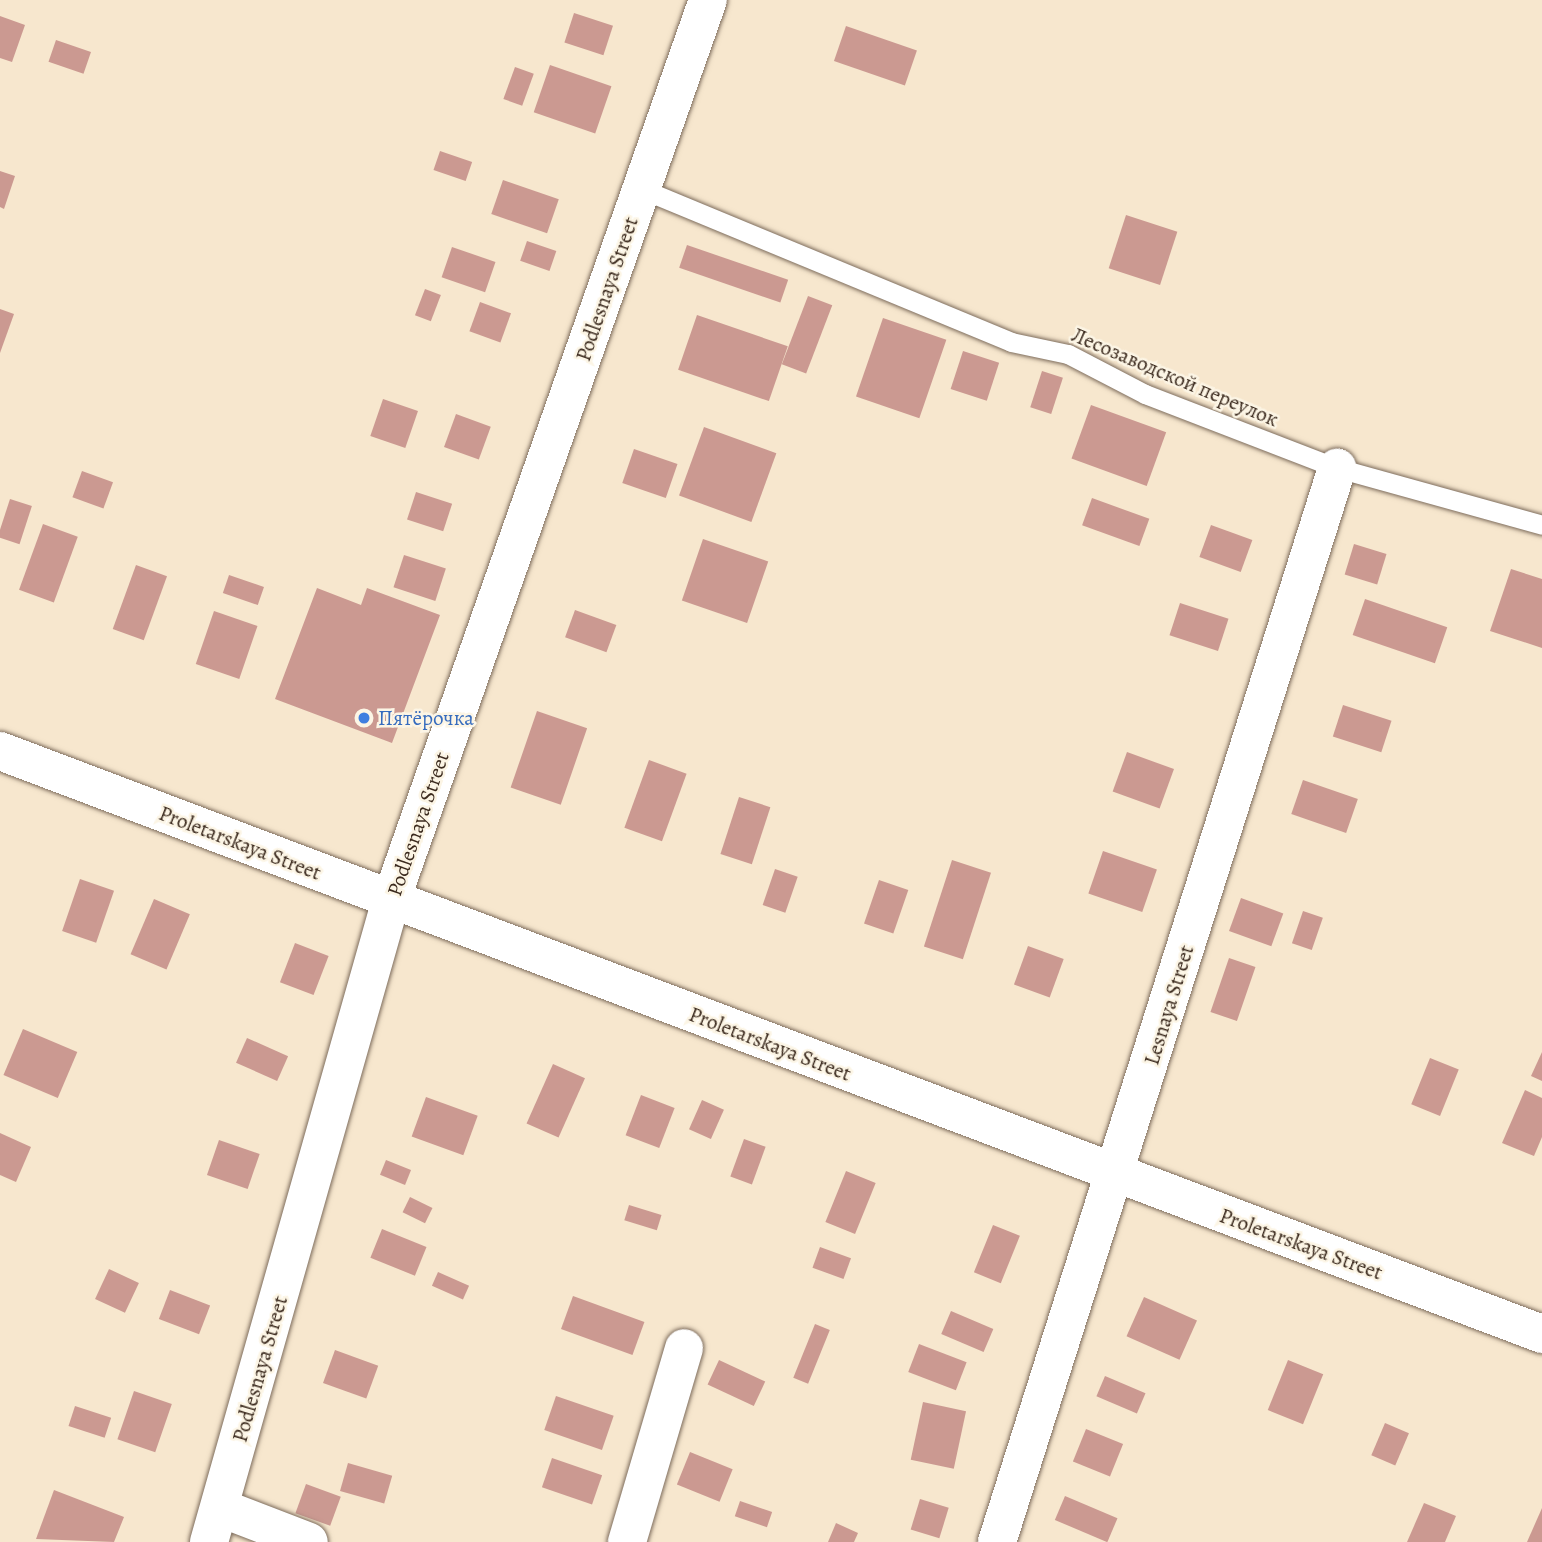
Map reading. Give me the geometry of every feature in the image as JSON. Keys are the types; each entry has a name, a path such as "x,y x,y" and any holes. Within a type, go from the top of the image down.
{"street":[{"name":"Podlesnaya Street","path":"215,1525 390,900 708,0"},
{"name":"Lesnaya Street","path":"998,1542 1337,468"},
{"name":"Proletarskaya Street","path":"0,751 1542,1334"},
{"path":"627,1542 684,1348"},
{"path":"215,1525 309,1542"}],"lane":[{"name":"Лесозаводской переулок","path":"642,189 1012,342 1068,354 1145,394 1337,468 1542,525"}],"building":[{"path":"574,13 613,26 603,55 564,42"},
{"path":"0,16 25,25 12,62 0,58"},
{"path":"846,26 917,50 905,85 834,61"},
{"path":"56,40 91,52 83,74 49,62"},
{"path":"550,65 611,86 595,133 534,112"},
{"path":"515,67 534,74 522,106 503,99"},
{"path":"440,151 472,162 466,181 433,170"},
{"path":"0,171 15,176 4,209 0,207"},
{"path":"503,180 559,199 547,233 491,214"},
{"path":"1126,215 1177,232 1160,285 1109,268"},
{"path":"527,241 556,251 549,271 520,261"},
{"path":"687,245 788,280 780,303 679,268"},
{"path":"452,247 495,262 485,292 442,277"},
{"path":"425,289 441,295 431,321 415,315"},
{"path":"808,296 832,305 806,373 782,364"},
{"path":"480,302 511,313 500,342 469,331"},
{"path":"0,309 14,314 0,353"},
{"path":"697,315 788,346 769,401 678,370"},
{"path":"883,318 946,340 919,418 856,396"},
{"path":"963,351 999,363 987,401 951,389"},
{"path":"1042,371 1063,378 1051,414 1030,407"},
{"path":"383,399 418,411 405,448 370,436"},
{"path":"1091,405 1166,432 1147,486 1072,459"},
{"path":"456,414 491,427 479,460 444,447"},
{"path":"704,427 776,453 751,522 679,496"},
{"path":"634,449 677,464 666,498 622,483"},
{"path":"82,471 113,482 103,509 72,497"},
{"path":"416,492 452,504 443,531 407,520"},
{"path":"1092,498 1149,519 1139,546 1082,525"},
{"path":"10,499 32,506 20,544 0,538"},
{"path":"43,524 78,537 54,602 19,590"},
{"path":"1211,525 1252,540 1241,572 1199,557"},
{"path":"703,539 768,561 747,623 682,600"},
{"path":"1354,544 1387,554 1377,585 1345,575"},
{"path":"404,555 446,569 435,601 393,587"},
{"path":"136,565 167,576 144,640 113,629"},
{"path":"1511,569 1542,579 1542,648 1490,631"},
{"path":"229,575 264,587 258,605 223,593"},
{"path":"317,588 361,605 367,588 440,615 392,743 275,699"},
{"path":"1365,599 1447,627 1435,663 1353,635"},
{"path":"1180,603 1229,619 1218,651 1169,635"},
{"path":"575,610 616,625 606,652 565,637"},
{"path":"214,611 257,626 239,679 196,664"},
{"path":"1343,705 1392,721 1381,752 1333,736"},
{"path":"537,711 587,728 561,805 511,788"},
{"path":"1127,752 1174,769 1160,809 1113,791"},
{"path":"649,760 687,774 662,841 624,828"},
{"path":"1303,780 1358,799 1346,833 1291,814"},
{"path":"739,797 770,807 752,864 720,854"},
{"path":"1103,851 1157,870 1142,912 1088,894"},
{"path":"952,860 991,873 963,959 924,947"},
{"path":"775,869 798,877 785,913 763,905"},
{"path":"80,879 114,891 96,943 62,931"},
{"path":"879,880 908,890 893,934 864,923"},
{"path":"1241,898 1283,913 1271,946 1229,931"},
{"path":"154,899 190,914 166,969 131,954"},
{"path":"1303,911 1323,918 1312,950 1292,943"},
{"path":"295,943 329,956 314,995 280,982"},
{"path":"1028,946 1064,959 1050,998 1014,985"},
{"path":"1229,958 1255,967 1237,1021 1210,1012"},
{"path":"23,1029 77,1052 58,1098 3,1075"},
{"path":"247,1038 288,1056 277,1081 236,1063"},
{"path":"1542,1052 1542,1081 1531,1076"},
{"path":"1430,1058 1459,1070 1440,1116 1411,1104"},
{"path":"553,1064 585,1078 559,1138 527,1123"},
{"path":"1525,1090 1542,1098 1542,1137 1534,1156 1502,1143"},
{"path":"641,1095 675,1108 659,1148 626,1135"},
{"path":"426,1097 478,1116 463,1155 412,1136"},
{"path":"702,1100 724,1110 711,1139 689,1129"},
{"path":"0,1133 31,1147 16,1182 0,1175"},
{"path":"744,1139 766,1147 752,1184 730,1177"},
{"path":"219,1140 260,1154 248,1189 207,1175"},
{"path":"386,1160 411,1170 405,1185 380,1175"},
{"path":"846,1171 876,1183 855,1234 825,1222"},
{"path":"410,1197 432,1208 425,1223 403,1212"},
{"path":"629,1205 662,1215 657,1230 624,1220"},
{"path":"993,1225 1020,1236 1001,1283 974,1272"},
{"path":"382,1229 427,1247 415,1276 370,1258"},
{"path":"820,1247 851,1258 843,1279 812,1268"},
{"path":"109,1269 139,1283 125,1313 95,1299"},
{"path":"438,1272 469,1286 463,1300 432,1286"},
{"path":"170,1290 210,1305 199,1334 159,1319"},
{"path":"573,1296 644,1322 632,1355 561,1329"},
{"path":"1144,1297 1197,1321 1179,1360 1127,1336"},
{"path":"951,1311 993,1329 984,1352 941,1334"},
{"path":"815,1324 830,1330 808,1384 793,1378"},
{"path":"919,1344 967,1362 956,1390 908,1372"},
{"path":"335,1350 378,1366 366,1399 323,1383"},
{"path":"719,1360 765,1382 754,1406 708,1384"},
{"path":"1288,1360 1323,1374 1303,1424 1268,1410"},
{"path":"1105,1376 1146,1393 1137,1413 1096,1396"},
{"path":"134,1391 172,1404 155,1452 117,1439"},
{"path":"556,1396 614,1416 602,1450 544,1430"},
{"path":"923,1402 966,1411 954,1469 911,1460"},
{"path":"75,1406 111,1418 105,1438 69,1426"},
{"path":"1385,1423 1409,1433 1395,1465 1371,1455"},
{"path":"1086,1429 1123,1444 1110,1476 1073,1461"},
{"path":"690,1452 733,1469 720,1502 677,1484"},
{"path":"552,1458 602,1475 592,1505 542,1487"},
{"path":"348,1463 392,1476 384,1504 340,1491"},
{"path":"306,1484 341,1497 330,1526 295,1513"},
{"path":"54,1490 124,1517 114,1542 36,1539"},
{"path":"1065,1496 1117,1518 1107,1542 1055,1520"},
{"path":"920,1499 949,1508 939,1538 911,1530"},
{"path":"740,1501 772,1512 767,1527 735,1516"},
{"path":"1424,1503 1456,1516 1445,1542 1407,1542"},
{"path":"1542,1508 1542,1542 1527,1542"},
{"path":"836,1523 858,1533 854,1542 828,1542"}],"place":[{"name":"Пятёрочка","path":"364,718"}]}
